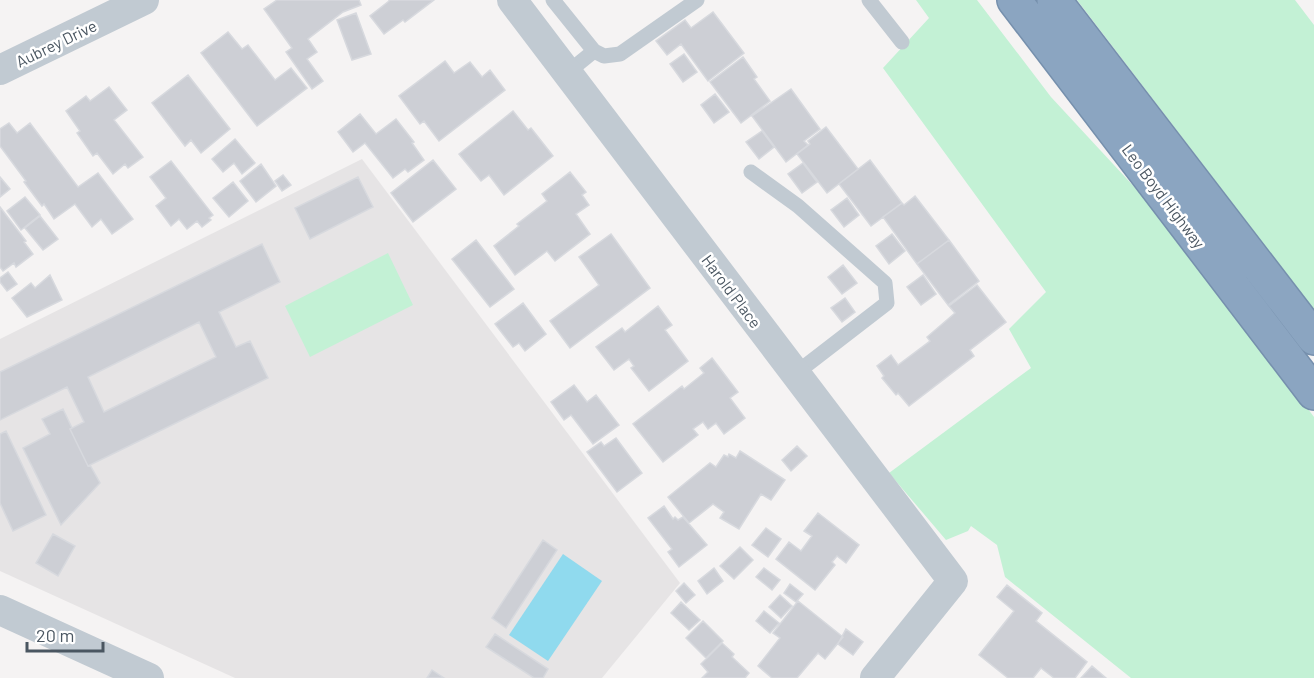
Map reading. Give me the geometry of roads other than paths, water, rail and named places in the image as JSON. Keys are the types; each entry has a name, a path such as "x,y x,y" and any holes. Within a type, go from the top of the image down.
{"highway":[{"name":"Leo Boyd Highway","path":"1014,0 1314,393"},
{"name":"Leo Boyd Highway","path":"1054,0 1314,338"}],"street":[{"name":"Aubrey Drive","path":"0,70 144,0"},
{"name":"Harold Place","path":"512,0 953,581 874,678"},
{"path":"0,610 149,678"}],"lane":[{"path":"553,0 594,51 604,56 620,54 698,0"},
{"path":"869,0 902,42"},
{"path":"567,73 594,51"},
{"path":"751,172 798,206 885,283 887,303 795,374"}],"water":[{"path":"563,554 602,581 548,661 509,635"}]}
